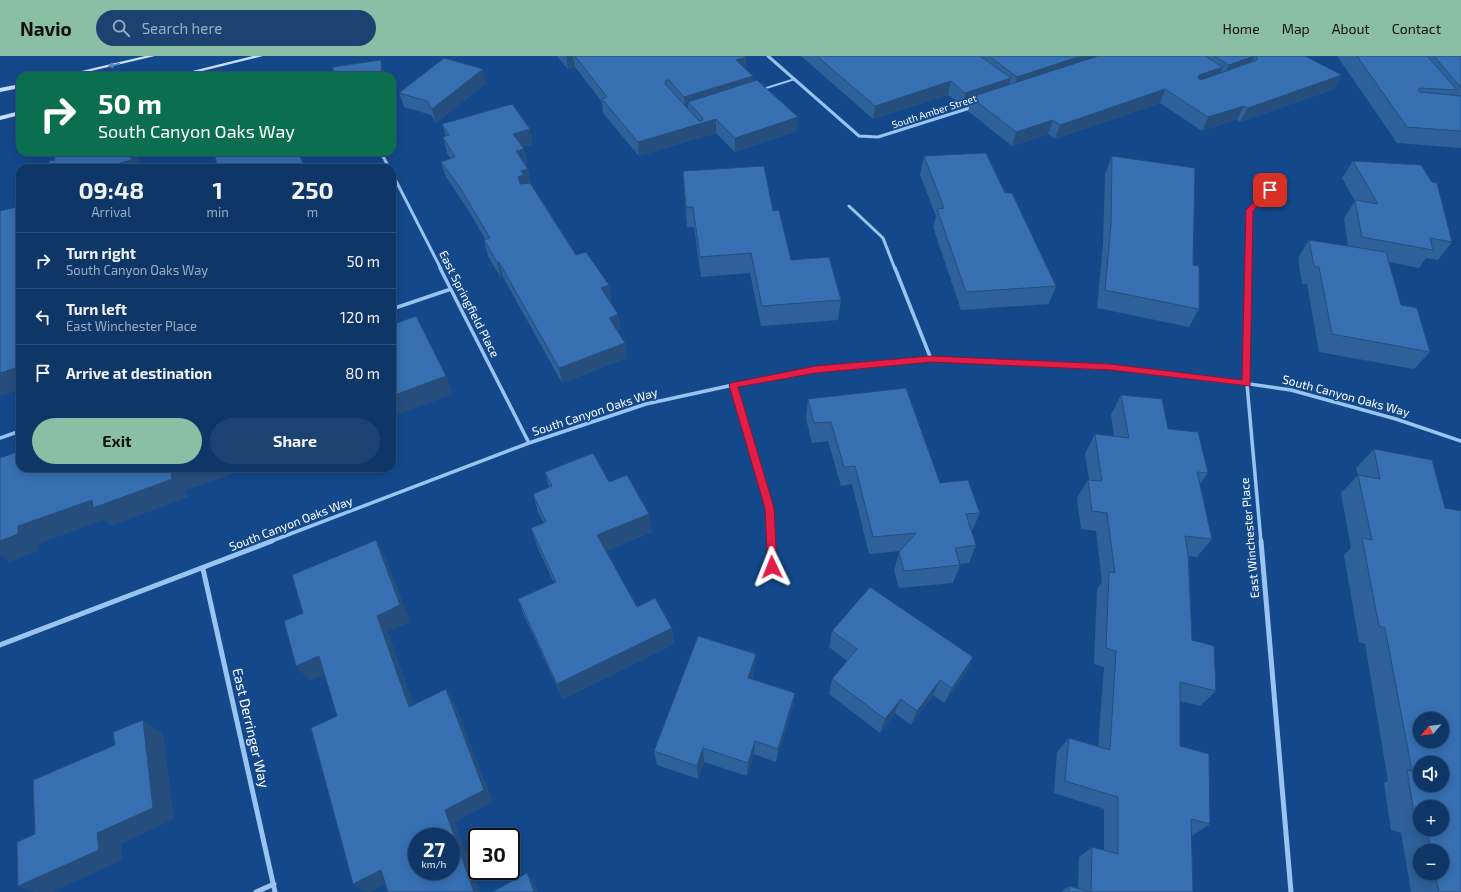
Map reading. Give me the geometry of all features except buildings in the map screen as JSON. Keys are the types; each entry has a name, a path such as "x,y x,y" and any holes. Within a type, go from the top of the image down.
{"main road":[{"path":"81,72 152,56"},
{"path":"192,72 260,56"},
{"path":"0,90 16,87"},
{"path":"0,118 16,114"}],"street":[{"path":"768,56 795,79"},
{"name":"South Amber Street","path":"795,79 859,136 878,137 976,105"},
{"name":"East Springfield Place","path":"396,181 529,443"},
{"name":"East Winchester Place","path":"1270,190 1249,210 1247,384 1291,892"},
{"path":"849,206 883,238 931,359"},
{"path":"396,308 451,289"},
{"name":"South Canyon Oaks Way","path":"0,645 203,569 529,443 646,404 734,385 816,370 931,359 1110,367 1291,390 1396,419 1461,441"},
{"path":"734,385 770,508 772,567"},
{"path":"0,438 16,432"},
{"name":"East Derringer Way","path":"203,569 275,892"},
{"path":"256,892 274,884"}],"lane":[{"path":"759,90 795,79"}],"route":[{"path":"772,567 770,508 734,385 816,370 931,359 1110,367 1194,376 1247,384 1249,210 1270,190"}]}
